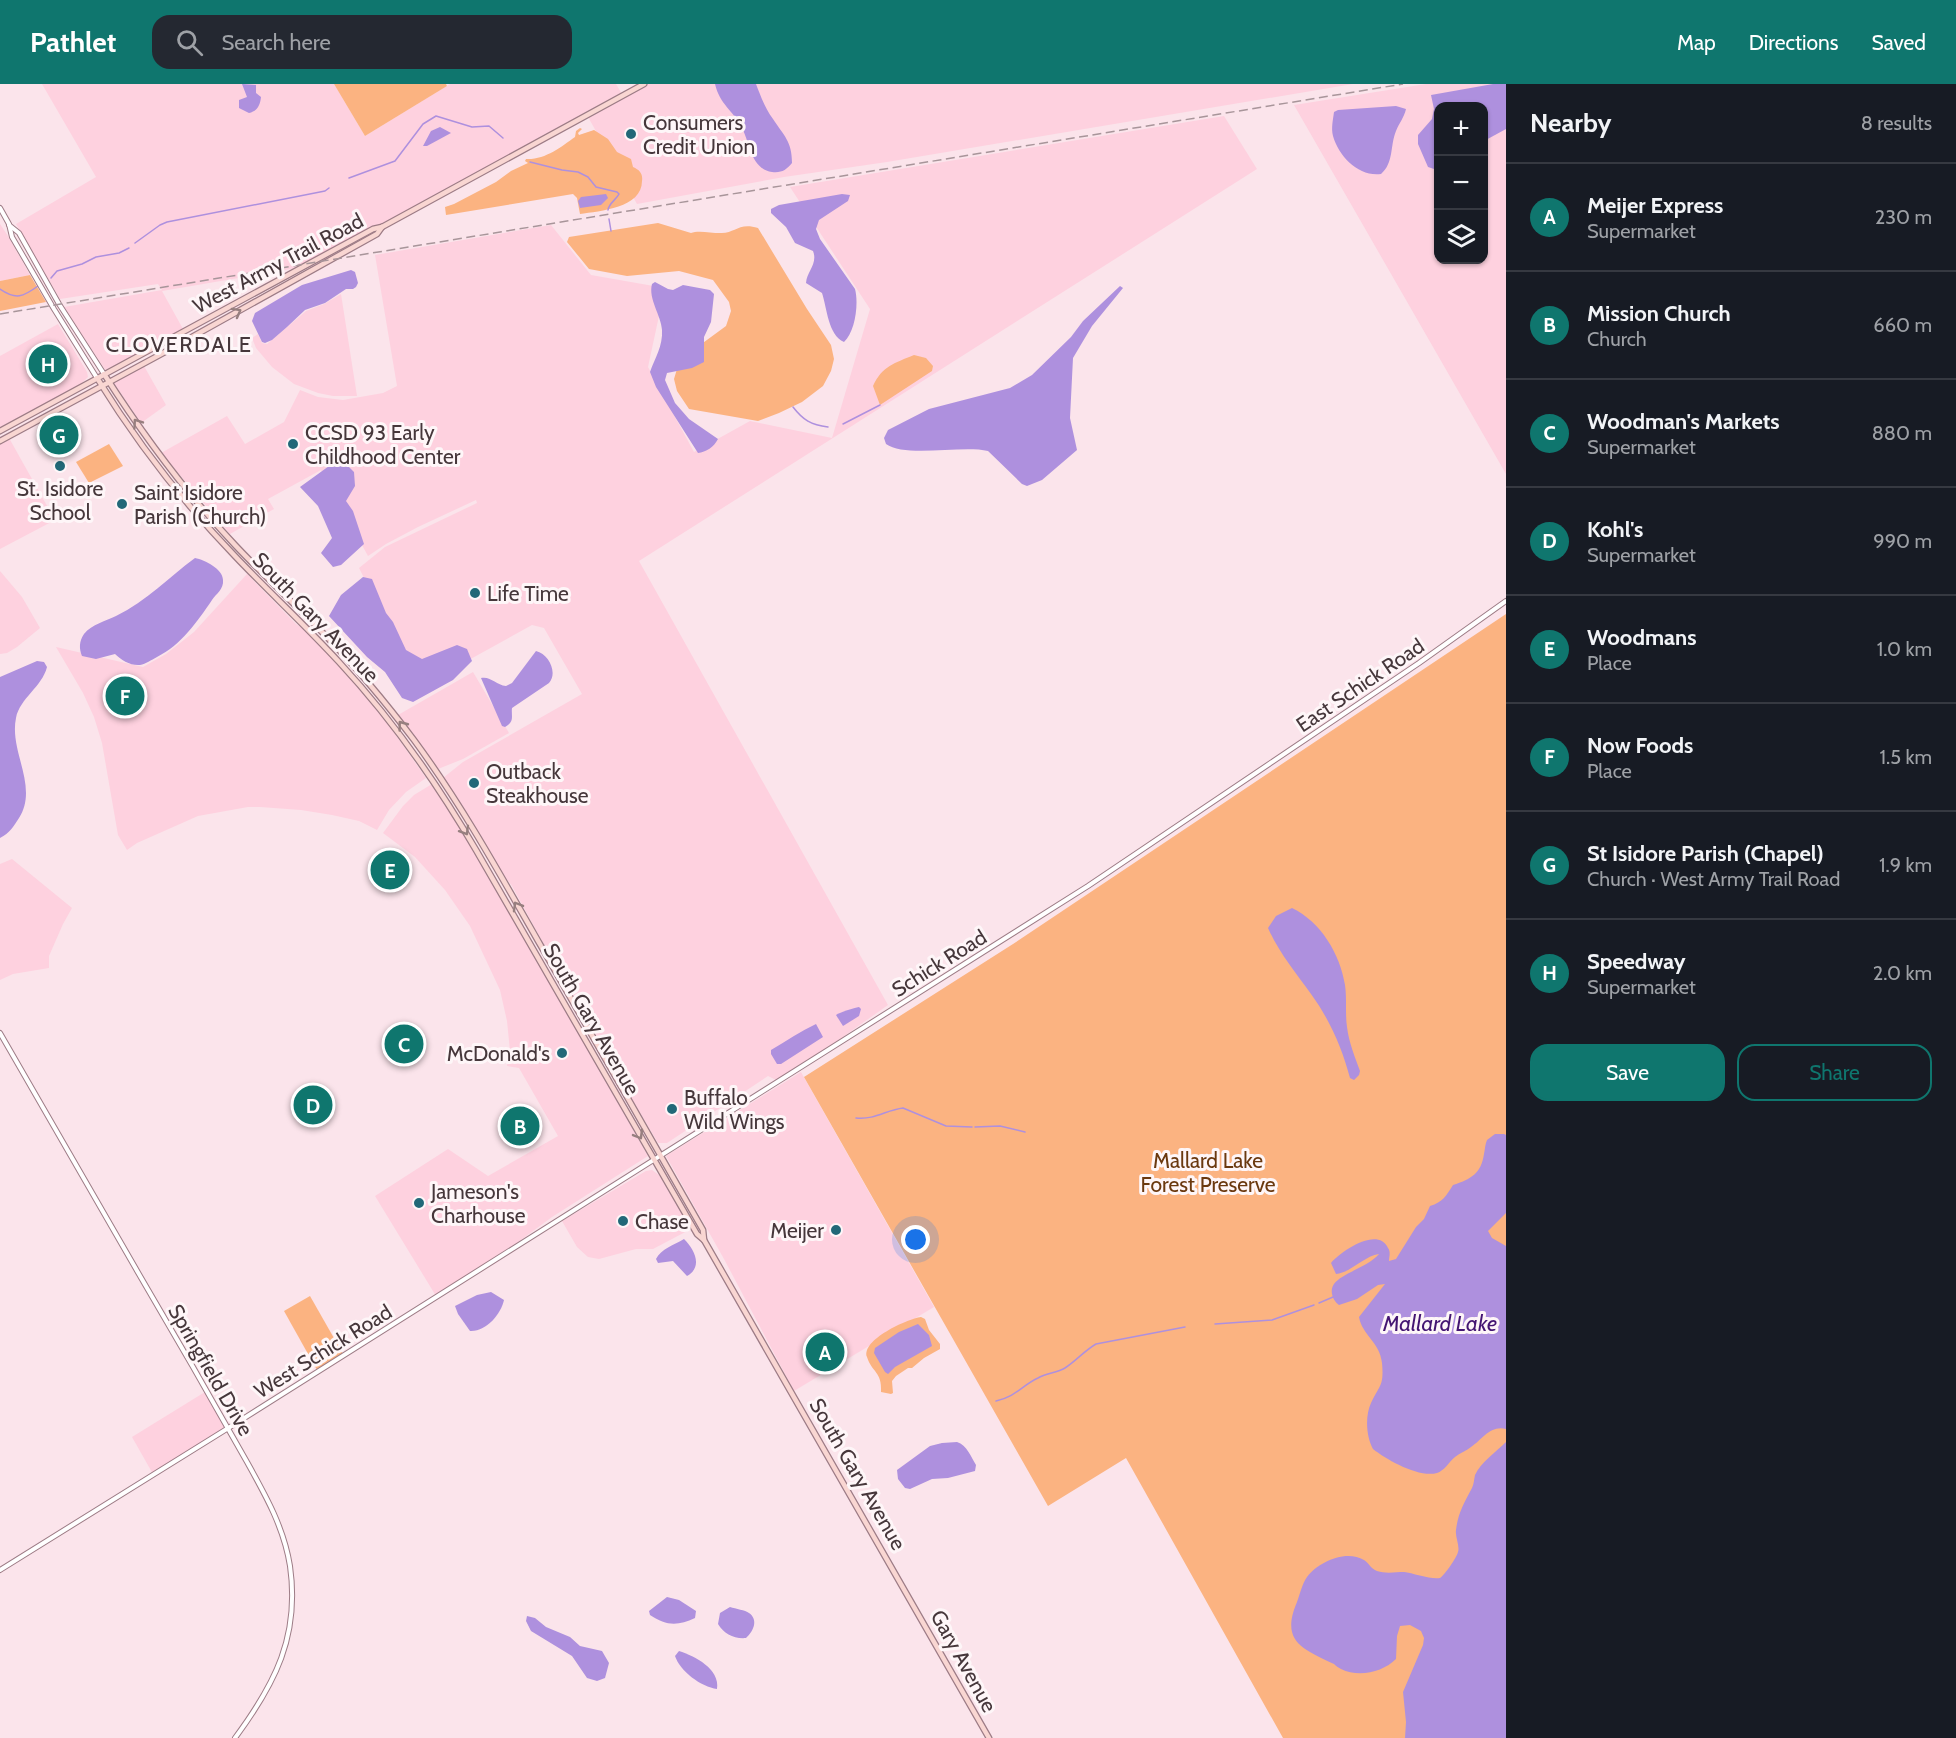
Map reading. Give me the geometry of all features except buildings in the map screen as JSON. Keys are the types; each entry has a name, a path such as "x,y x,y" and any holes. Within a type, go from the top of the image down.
{"main road":[{"name":"West Army Trail Road","path":"0,432 644,84"},
{"name":"West Army Trail Road","path":"0,441 110,383 377,234 382,227"},
{"name":"South Gary Avenue","path":"104,374 139,427 176,476 233,543 356,668 396,716 437,772 483,846 703,1230 704,1240"},
{"name":"South Gary Avenue","path":"97,378 164,474 227,548 345,668 426,770 476,850 653,1160 697,1234 704,1240 911,1600"},
{"path":"227,548 233,543"},
{"name":"Gary Avenue","path":"911,1600 988,1738"}],"street":[{"path":"0,208 9,224"},
{"name":"South Gary Avenue","path":"9,224 18,234 104,374"},
{"name":"South Gary Avenue","path":"9,224 17,246 97,378"},
{"name":"East Schick Road","path":"1230,791 1506,601"},
{"name":"Schick Road","path":"660,1155 1050,911 1230,791"},
{"name":"Springfield Drive","path":"0,1033 228,1428 274,1511 280,1527 290,1567 292,1590 288,1638 280,1663 265,1695 235,1738"},
{"name":"West Schick Road","path":"0,1570 660,1155"}],"shaded area":[{"path":"42,84 334,84 365,136 450,84 616,84 622,94 297,268 162,291 183,329 106,371 64,307 162,290 158,284 60,299 16,224 96,177"},
{"path":"648,84 1353,84 887,162 784,177 637,204 588,117"},
{"path":"1426,84 1506,84 1506,474 1294,105"},
{"path":"1224,116 1257,169 639,561 888,1005 776,1080 768,1076 667,1143 658,1143 607,1057 587,1016 573,998 512,886 499,869 443,778 463,762 582,694 544,628 532,625 467,661 407,664 359,568 385,547 477,503 476,500 418,527 368,556 321,470 268,499 274,509 230,534 161,453 227,416 245,444 284,422 300,390 318,397 343,400 383,393 397,386 375,255 551,225 591,275 665,288 648,367 694,452 750,421 832,438 870,309 790,187"},
{"path":"0,224 8,236 30,275 0,281"},
{"path":"341,294 357,396 333,396 294,384 272,367 256,348 252,338 258,334 262,343 267,344 306,311"},
{"path":"58,324 88,377 81,384 0,429 0,356"},
{"path":"144,366 166,405 141,423 114,383"},
{"path":"9,438 55,520 0,549 0,443"},
{"path":"0,571 22,597 40,628 17,647 0,654"},
{"path":"247,574 296,624 308,632 356,684 426,778 406,792 389,810 377,830 359,821 332,815 301,810 248,807 198,816 137,843 127,850 118,835 102,743 94,717 56,647 143,667 166,654 194,632"},
{"path":"473,672 509,733 463,759 438,769 398,715"},
{"path":"432,784 482,864 648,1156 552,1217 498,1257 436,1296 375,1196 448,1149 488,1176 558,1136 519,1068 507,1066 510,1051 507,1021 500,990 470,926 445,890 415,857 383,833 414,795"},
{"path":"12,859 72,908 49,956 49,968 13,974 0,980 0,864"},
{"path":"801,1072 934,1307 794,1391 666,1156"},
{"path":"652,1170 659,1175 691,1229 653,1249 636,1249 599,1259 588,1257 577,1247 562,1221 646,1171"},
{"path":"205,1392 227,1428 153,1474 132,1437"}],"green space":[{"path":"334,84 446,84 447,86 365,136"},
{"path":"582,129 579,135 594,130 608,139 617,152 631,159 633,167 638,169 642,179 640,190 628,203 580,214 577,198 573,194 446,215 445,207 496,182 511,171 528,163 526,159 533,159 552,152 575,137 576,131"},
{"path":"658,223 691,233 725,233 746,226 758,228 831,345 834,359 823,386 802,402 758,421 689,409 677,391 674,379 677,369 696,348 726,326 731,311 729,302 713,280 679,271 627,276 589,269 567,242 569,237"},
{"path":"30,275 46,302 0,311 0,281"},
{"path":"914,355 926,358 933,366 932,371 880,405 873,386 877,379 890,366"},
{"path":"109,444 123,466 89,483 76,462"},
{"name":"Mallard Lake Forest Preserve","path":"1506,614 1506,1738 1283,1738 1126,1458 1048,1506 804,1077 1013,944"},
{"path":"310,1296 343,1354 317,1370 284,1311"},
{"path":"921,1317 925,1319 929,1330 940,1344 940,1349 896,1376 892,1381 893,1393 881,1392 880,1380 869,1362 867,1350 886,1331"}],"water":[{"path":"242,84 256,85 256,93 261,97 258,108 249,113 239,108 239,100 247,97"},
{"path":"715,84 756,84 768,111 789,144 792,163 788,168 772,172 765,170 755,161 742,128 723,102"},
{"path":"1493,84 1506,84 1506,129 1488,139 1488,102 1434,102 1434,109 1431,95"},
{"path":"1396,106 1406,109 1394,136 1390,159 1385,170 1381,174 1373,174 1358,169 1345,158 1336,144 1332,130 1334,112"},
{"path":"1434,109 1434,169 1428,167 1418,144 1418,135 1432,119"},
{"path":"440,127 451,133 423,146 431,131"},
{"path":"606,194 608,198 601,205 580,208 578,201 581,197"},
{"path":"842,194 850,195 848,201 819,220 816,229 820,239 855,289 857,302 855,317 851,332 844,342 831,327 822,293 806,283 814,260 813,251 795,243 786,227 771,213 771,209 779,205"},
{"path":"351,270 355,272 358,283 356,287 346,289 325,303 305,310 272,340 262,342 252,321 255,313 302,285"},
{"path":"655,282 668,289 673,290 683,285 710,290 714,294 711,322 704,337 704,362 692,368 667,373 665,380 675,403 689,419 718,439 712,447 698,453 656,387 650,372 662,336 661,324 651,290"},
{"path":"1120,286 1123,288 1092,326 1073,358 1070,418 1077,450 1042,480 1027,486 1022,484 988,451 964,449 920,451 895,448 886,444 884,438 888,430 929,409 1010,388 1032,375"},
{"path":"336,461 343,461 354,472 355,486 346,501 353,511 364,544 341,565 333,567 321,553 332,538 318,506 300,487"},
{"path":"195,558 217,569 222,576 223,583 194,625 174,646 140,665 126,662 115,654 96,659 82,656 80,642 87,631 138,603"},
{"path":"363,577 372,579 386,613 393,622 406,650 422,659 457,645 467,649 472,661 453,680 413,702 402,698 385,672 367,657 329,616 341,595"},
{"path":"536,651 545,656 551,664 552,679 512,708 511,721 505,727 502,726 481,678 488,678 506,686 512,683"},
{"path":"37,661 44,662 47,667 41,681 22,704 16,718 16,743 25,781 24,806 13,827 0,838 0,677"},
{"path":"1292,908 1320,930 1339,962 1345,985 1348,1033 1360,1071 1354,1080 1350,1078 1330,1024 1282,954 1268,928 1276,916"},
{"path":"859,1007 861,1009 859,1016 843,1026 836,1015"},
{"path":"816,1024 823,1037 781,1064 777,1064 771,1050"},
{"name":"Mallard Lake","path":"1495,1134 1506,1135 1506,1213 1488,1231 1492,1238 1506,1246 1506,1429 1491,1431 1455,1457 1440,1472 1421,1473 1395,1463 1373,1449 1368,1432 1367,1420 1371,1403 1382,1381 1382,1363 1378,1349 1364,1329 1359,1317 1385,1284 1378,1285 1357,1299 1339,1305 1332,1296 1334,1284 1338,1280 1379,1254 1342,1273 1336,1274 1331,1263 1351,1247 1376,1239 1388,1248 1389,1261 1396,1259 1416,1227 1424,1219 1430,1206 1444,1198 1453,1185 1470,1178 1478,1171 1483,1161 1487,1140"},
{"path":"684,1239 696,1258 695,1268 687,1276 673,1261 658,1263 656,1259 664,1250"},
{"path":"491,1292 504,1300 500,1311 482,1329 470,1331 455,1306 477,1295"},
{"path":"918,1324 929,1335 932,1346 895,1367 888,1374 874,1353 875,1348 899,1332"},
{"path":"957,1442 968,1452 976,1465 975,1471 948,1478 932,1479 910,1489 905,1488 898,1479 897,1470 930,1446"},
{"path":"1506,1442 1506,1738 1405,1738 1403,1692 1423,1645 1424,1638 1421,1631 1410,1625 1400,1626 1396,1659 1391,1664 1370,1672 1348,1672 1304,1648 1293,1635 1292,1616 1301,1589 1307,1577 1318,1566 1333,1559 1349,1556 1364,1560 1380,1572 1404,1572 1440,1578 1458,1552 1457,1524 1473,1486 1475,1475 1485,1461"},
{"path":"667,1597 679,1600 696,1611 695,1618 672,1624 650,1615 649,1611"},
{"path":"730,1607 747,1612 754,1619 753,1629 746,1638 730,1635 718,1624 720,1613"},
{"path":"527,1616 570,1637 580,1646 602,1651 609,1663 605,1678 597,1681 587,1678 572,1656 531,1631 526,1621"},
{"path":"679,1651 699,1660 711,1670 715,1675 717,1689 698,1682 686,1673 675,1656"}],"waterway":[{"path":"349,178 395,161 423,124 436,116 472,127 489,126 503,138"},
{"path":"530,162 578,172 588,177 596,187 617,192 619,194 608,210"},
{"path":"135,243 167,222 325,191 329,188"},
{"path":"609,219 611,231"},
{"path":"51,278 57,271 129,248"},
{"path":"0,289 11,295 19,296 38,286"},
{"path":"843,424 880,405"},
{"path":"793,407 808,421 828,427"},
{"path":"856,1118 869,1118 903,1108 946,1126 972,1127"},
{"path":"975,1127 1000,1126 1025,1132"},
{"path":"1319,1303 1333,1297"},
{"path":"1215,1324 1272,1320 1314,1305"},
{"path":"996,1401 1009,1396 1041,1376 1065,1368 1096,1344 1185,1327"}],"railway":[{"path":"0,314 1403,84"}],"place":[{"name":"Consumers Credit Union","path":"631,134"},
{"name":"Speedway","path":"48,364"},
{"name":"St Isidore Parish (Chapel)","path":"59,435"},
{"name":"CCSD 93 Early Childhood Center","path":"293,444"},
{"name":"St. Isidore School","path":"60,466"},
{"name":"Saint Isidore Parish (Church)","path":"122,504"},
{"name":"Life Time","path":"475,593"},
{"name":"Now Foods","path":"125,696"},
{"name":"Outback Steakhouse","path":"474,783"},
{"name":"Woodmans","path":"390,870"},
{"name":"Woodman's Markets","path":"404,1044"},
{"name":"McDonald's","path":"562,1053"},
{"name":"Kohl's","path":"313,1105"},
{"name":"Buffalo Wild Wings","path":"672,1109"},
{"name":"Mission Church","path":"520,1126"},
{"name":"Jameson's Charhouse","path":"419,1203"},
{"name":"Chase","path":"623,1221"},
{"name":"Meijer","path":"836,1230"},
{"name":"Meijer Express","path":"825,1352"}],"district":[{"name":"CLOVERDALE","path":"179,344"}]}
